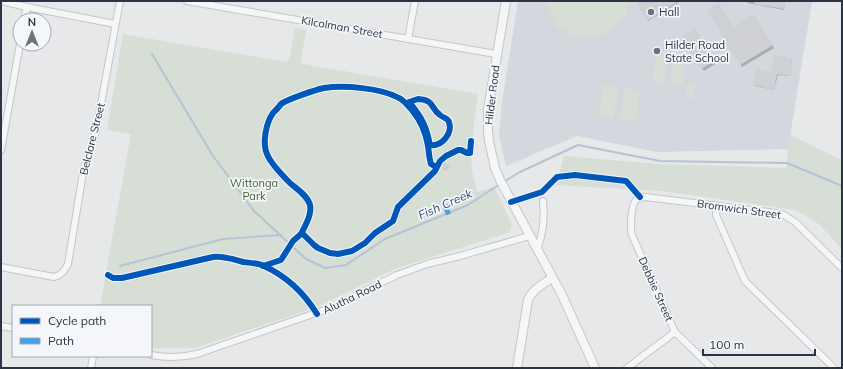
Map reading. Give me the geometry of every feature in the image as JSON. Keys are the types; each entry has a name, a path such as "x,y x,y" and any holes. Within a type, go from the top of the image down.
{"street":[{"path":"1,1 115,24"},
{"name":"Belclare Street","path":"1,267 54,277 61,275 68,264 83,173 96,131 120,1"},
{"name":"Kilcolman Street","path":"187,1 496,54"},
{"path":"408,39 415,1"},
{"name":"Hilder Road","path":"506,1 488,109 488,131 493,161 507,194 562,295 595,368"},
{"path":"26,12 27,7"},
{"path":"1,150 19,52"},
{"name":"Bromwich Street","path":"640,197 784,215 795,222 842,268"},
{"name":"Debbie Street","path":"640,197 634,202 630,230 632,235 675,332 712,368"},
{"path":"538,250 542,236 544,211 543,201"},
{"path":"717,206 716,215 745,281 834,368"},
{"name":"Alutha Road","path":"152,355 178,358 198,354 339,305 397,275 427,264 529,236"},
{"path":"517,368 528,300 533,292 552,278"},
{"path":"1,326 12,328"},
{"path":"627,368 675,332"},
{"path":"91,368 93,357"}],"shaded area":[{"name":"Hilder Road State School","path":"518,1 812,1 788,149 657,152 577,136 506,166 499,135 502,102"}],"green space":[{"path":"629,1 626,17 613,30 597,38 577,38 556,26 545,2"},
{"name":"Wittonga Park","path":"295,28 306,30 301,60 303,64 478,94 471,147 472,171 477,192 494,187 512,224 510,232 397,268 317,307 195,348 152,348 152,305 100,305 131,134 107,130 123,34 287,62 290,58"},
{"path":"656,52 668,53 664,83 653,82"},
{"path":"674,54 686,55 682,85 671,84"},
{"path":"688,84 695,85 693,99 685,98"},
{"path":"604,85 619,87 613,119 598,116"},
{"path":"625,88 640,90 635,122 620,119"},
{"path":"790,135 842,160 842,249 819,224 796,210 661,191 556,185 564,156 657,164 786,168"}],"building":[{"name":"Hall","path":"640,1 679,1 647,21 636,3"},
{"path":"755,1 785,1 784,9 754,4"},
{"path":"719,3 733,27 754,14 773,45 740,65 707,10"},
{"path":"695,28 714,61 701,69 682,36"},
{"path":"774,55 792,58 790,76 777,74 774,90 753,85 757,69 771,73"},
{"path":"444,163 450,164 448,171 442,170"}],"waterway":[{"name":"Fish Creek","path":"152,54 213,156 254,211 306,259 325,268 346,265 385,239 468,205 500,184"},
{"name":"Fish Creek","path":"504,182 518,173 578,145 660,161 787,163 842,186"},
{"path":"120,266 223,239 281,235"}],"marked path":[{"path":"445,205 450,218"}],"cycle path":[{"path":"301,234 309,216 309,202 305,196 290,183 274,165 267,154 265,144 267,127 271,117 284,102 314,91 332,87 362,88 382,92 401,99 412,110 423,127 431,164 436,167"},
{"path":"418,99 430,103 441,116 447,119 450,127 448,135 442,142 430,145 423,122 409,102 418,99"},
{"path":"263,266 281,260 293,241 301,234 318,248 330,253 338,254 352,251 365,243 375,233 393,221 398,207 435,171 440,161 446,156 458,150 470,153 471,141"},
{"path":"511,202 542,192 557,177 575,175 626,181 640,197"},
{"path":"108,275 113,278 122,278 213,257 228,258 262,265 280,275 300,292 317,314"}],"place":[{"name":"Hall","path":"651,12"},
{"name":"Hilder Road State School","path":"657,51"}]}
